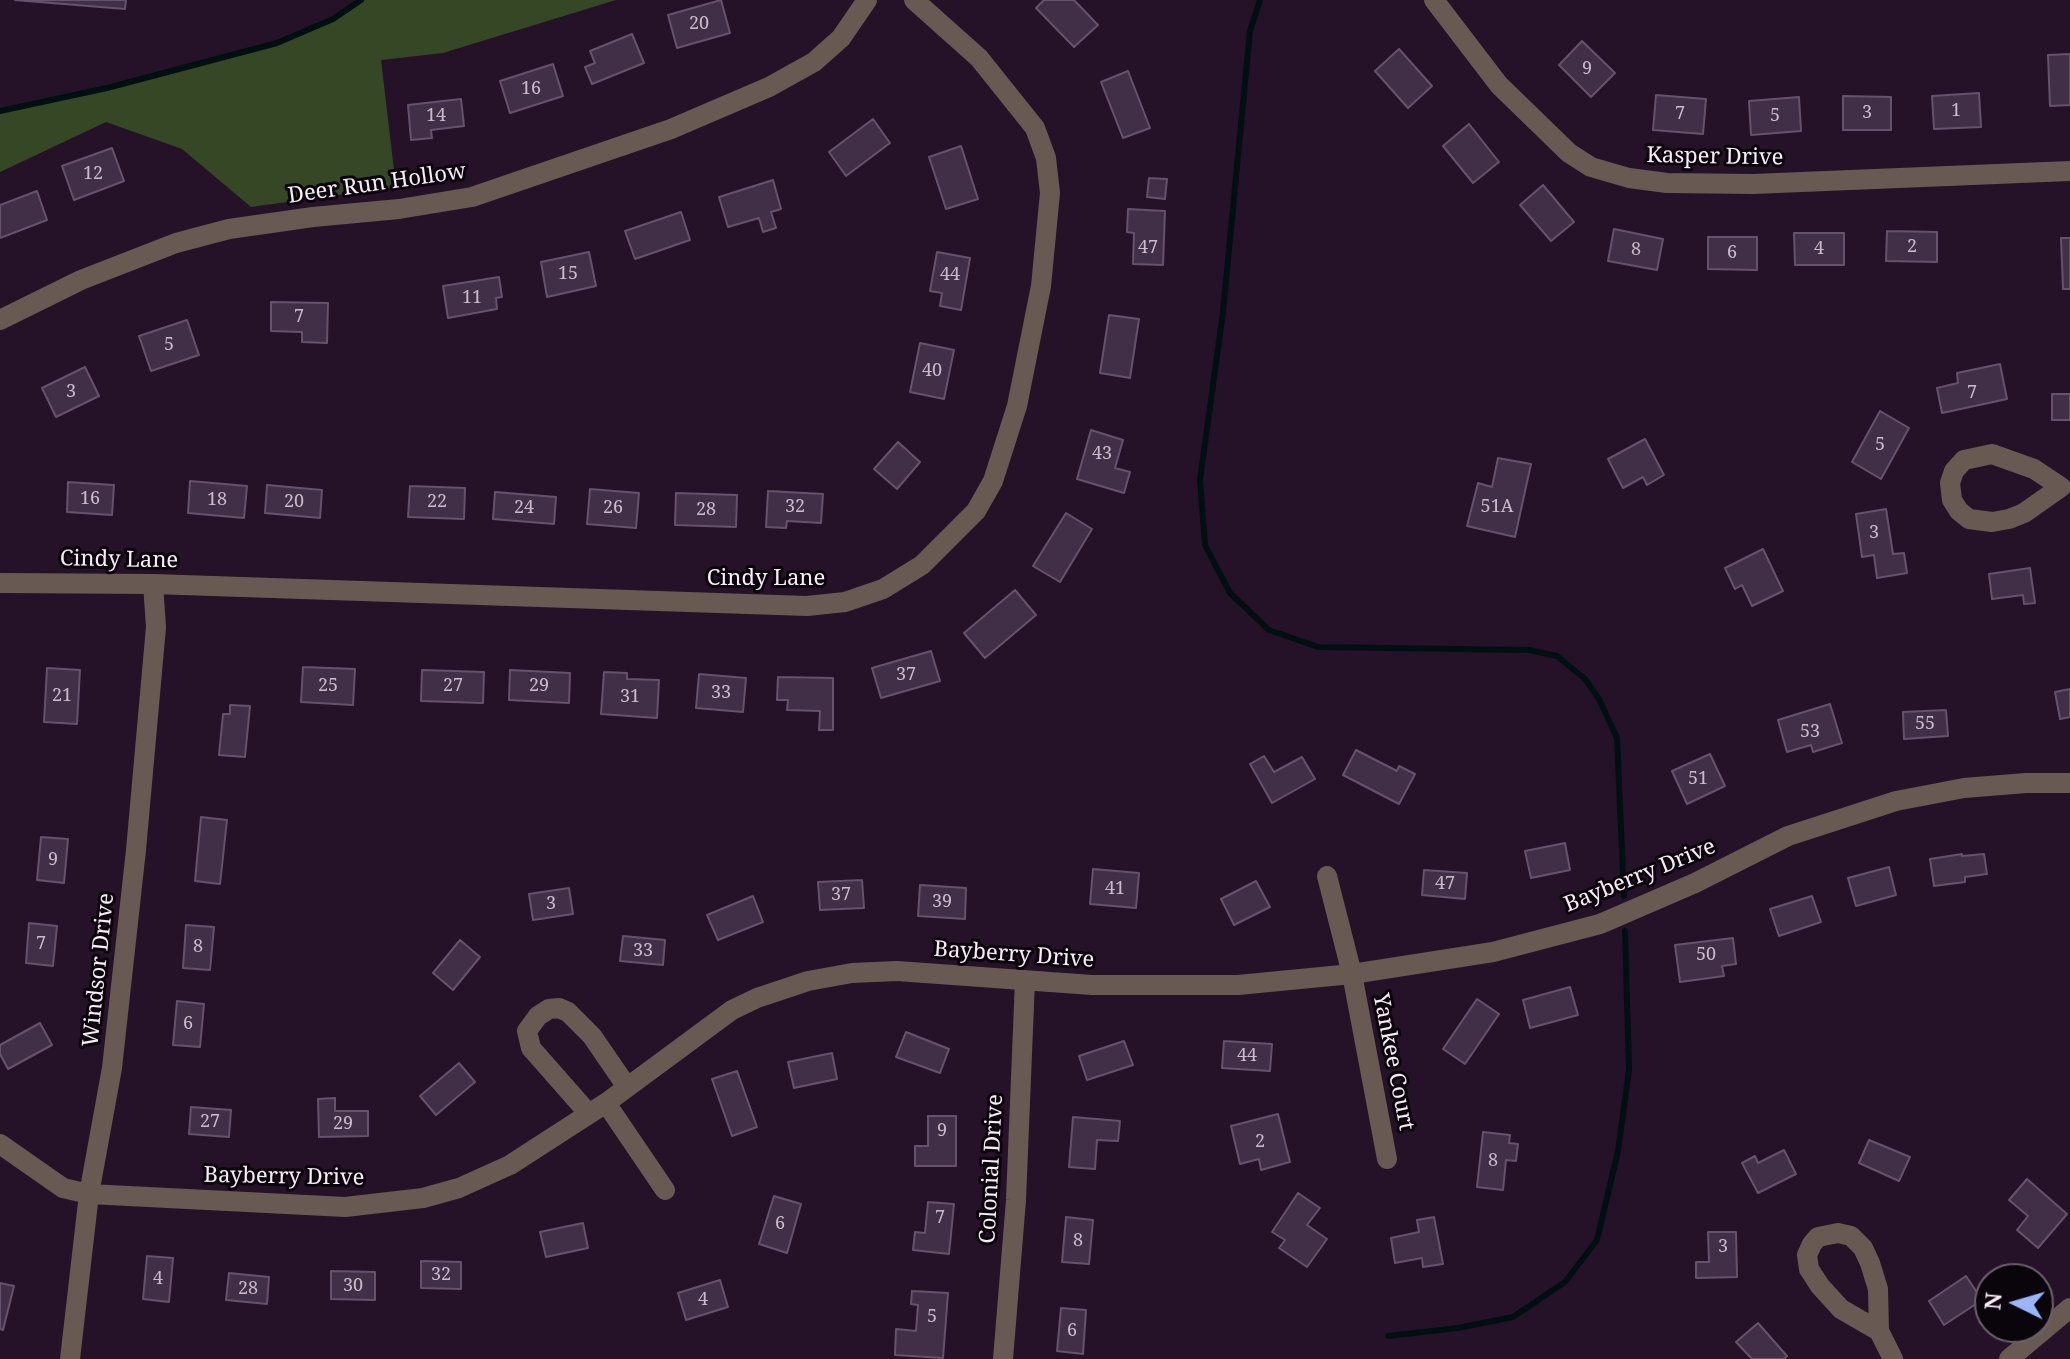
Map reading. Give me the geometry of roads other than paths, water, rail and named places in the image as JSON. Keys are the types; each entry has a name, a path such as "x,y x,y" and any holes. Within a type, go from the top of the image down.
{"street":[{"name":"Deer Run Hollow","path":"0,320 81,280 176,243 243,227 399,209 472,197 671,129 769,87 814,62 841,38 867,0"},
{"name":"Cindy Lane","path":"0,583 153,584 807,606 845,602 883,589 922,565 976,511 993,481 1017,406 1041,286 1050,193 1046,158 1035,128 979,58 914,0"},
{"name":"Kasper Drive","path":"1434,0 1499,85 1569,153 1591,167 1629,178 1667,183 1753,184 2070,171"},
{"path":"1992,454 2034,469 2065,487 2024,513 1992,522 1969,519 1959,511 1952,500 1950,483 1954,471 1964,460 1992,454"},
{"name":"Windsor Drive","path":"70,1359 89,1194 112,1068 135,866 156,627 153,584"},
{"name":"Bayberry Drive","path":"0,1144 63,1188 89,1194 345,1207 423,1198 459,1188 510,1165 597,1109 732,1010 808,981 852,973 897,971 1106,985 1238,985 1352,974 1493,952 1600,924 1695,883 1788,836 1896,801 1964,788 2070,783"},
{"name":"Yankee Court","path":"1327,876 1352,974 1387,1159"},
{"name":"Colonial Drive","path":"1003,1359 1016,1200 1025,980"},
{"path":"627,1087 592,1036 568,1012 559,1008 549,1009 538,1016 527,1031 531,1048 597,1109 665,1190"},
{"path":"1879,1331 1841,1309 1820,1286 1809,1269 1807,1255 1818,1237 1838,1233 1851,1236 1863,1248 1878,1289 1879,1331 1893,1359"},
{"path":"2009,1359 2070,1308"}],"waterway":[{"path":"0,111 107,88 277,43 333,19 361,0"},
{"path":"1260,0 1250,31 1223,312 1200,480 1205,545 1230,593 1269,630 1318,647 1529,650 1557,656 1585,679 1599,699 1617,738 1624,896"},
{"path":"1388,1336 1458,1328 1513,1317 1565,1282 1597,1240 1618,1151 1629,1070 1625,931"}]}
